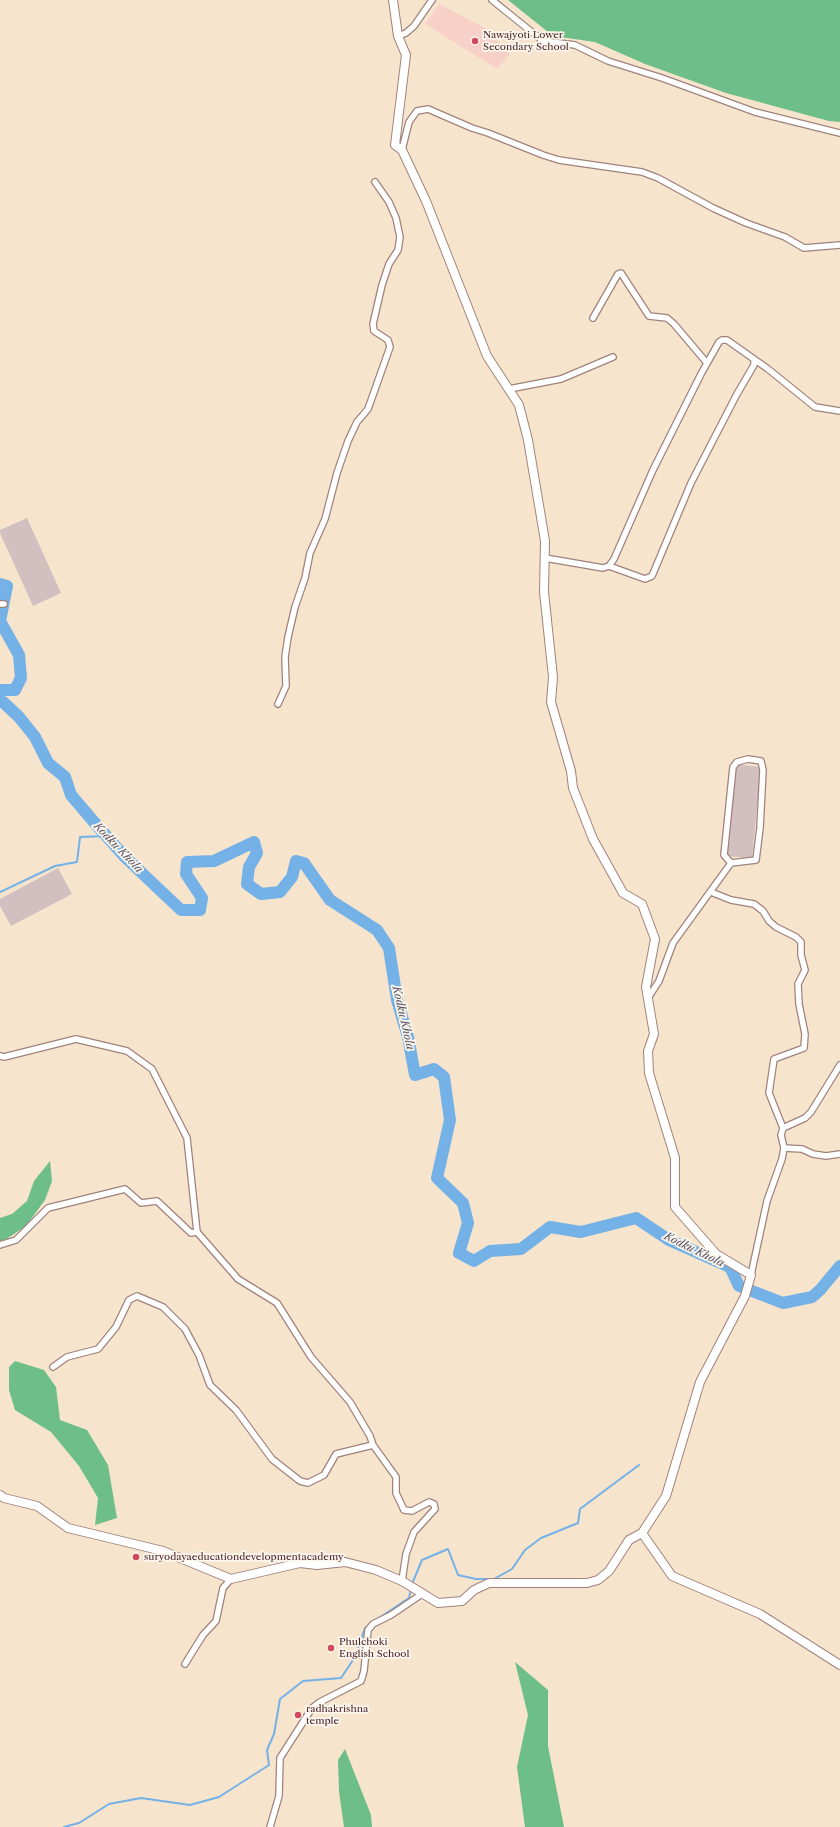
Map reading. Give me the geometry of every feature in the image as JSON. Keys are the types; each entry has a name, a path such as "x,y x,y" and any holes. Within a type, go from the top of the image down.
{"street":[{"path":"393,0 398,36 406,55 395,145 402,150 426,201 487,356 519,405 528,440 545,542 544,592 553,677 551,702 571,771 574,788 593,839 623,893 642,904 655,939 646,986 654,1034 648,1051 649,1073 675,1158 674,1207 716,1254 750,1278"},
{"path":"398,36 406,33 414,26 432,0"},
{"path":"492,0 544,41 575,45 608,61 662,78 755,112 840,133"},
{"path":"402,150 409,122 417,111 428,109 472,128 559,160 642,172 658,178 713,208 746,223 785,237 804,248 840,245"},
{"path":"278,704 286,686 284,670 288,637 295,607 305,578 310,553 325,519 337,473 348,441 357,422 368,409 390,347 388,340 374,331 373,324 382,285 389,264 398,250 400,238 396,218 389,202 375,182"},
{"path":"593,318 618,274 621,273 649,316 667,318 674,324 707,363"},
{"path":"545,558 603,568 609,566 614,559 653,470 707,363 719,342 722,340 727,340 754,361 784,380 815,407 840,411"},
{"path":"509,389 561,379 614,356"},
{"path":"609,566 645,579 652,576 692,483 737,394 754,365 754,361"},
{"path":"648,998 659,981 673,943 731,863 756,860 760,828 763,770 761,761 748,759 737,762 733,767 724,854 731,863"},
{"path":"185,1664 203,1635 216,1621 223,1588 231,1579 300,1563 317,1565 345,1562 376,1570 402,1581 416,1591 438,1603 462,1600 474,1590 490,1583 587,1583 598,1580 609,1571 629,1540 642,1533 666,1496 700,1382 745,1296 767,1201 784,1148 781,1136 783,1128 768,1093 774,1059 804,1048 805,1034 799,1004 798,984 805,970 801,955 801,942 796,937 776,927 769,921 763,911 754,904 731,900 711,892"},
{"path":"0,1056 4,1057 76,1039 127,1051 152,1069 187,1138 197,1232 238,1279 277,1303 311,1357 350,1402 370,1436 373,1445 396,1477 396,1493 404,1510 412,1511 429,1502 434,1504 435,1509 414,1532 406,1554 402,1581"},
{"path":"783,1128 805,1118 818,1103 840,1065"},
{"path":"784,1148 802,1148 813,1154 826,1156 840,1154"},
{"path":"0,1245 16,1240 48,1208 125,1189 141,1203 157,1202 191,1233 197,1232"},
{"path":"53,1367 67,1356 98,1349 116,1327 129,1300 137,1296 163,1307 185,1328 199,1355 210,1385 236,1410 272,1459 300,1481 308,1483 324,1475 336,1454 373,1445"},
{"path":"0,1495 4,1498 37,1506 68,1528 163,1551 231,1579"},
{"path":"642,1533 672,1576 760,1614 840,1665"},
{"path":"270,1827 279,1796 280,1758 312,1708 320,1702 361,1681 364,1671 368,1630 373,1624 392,1615 416,1591"}],"shaded area":[{"name":"Nawajyoti Lower Secondary School","path":"439,4 487,29 510,54 497,69 425,24"},
{"path":"27,518 61,593 33,606 0,533 0,530"},
{"path":"736,764 761,767 752,858 726,856"},
{"path":"58,868 72,894 11,926 0,906 0,899"}],"green space":[{"path":"508,0 840,0 840,122 829,121 726,93 645,64 595,42 553,36"},
{"path":"50,1161 52,1181 45,1200 26,1226 5,1240 0,1241 0,1218 12,1214 27,1201 34,1181"},
{"path":"15,1361 44,1370 56,1387 60,1420 87,1430 108,1465 117,1518 95,1525 98,1498 79,1466 51,1432 15,1410 9,1390 9,1367"},
{"path":"515,1662 548,1690 548,1746 564,1827 525,1827 517,1767 528,1715"},
{"path":"345,1749 371,1815 372,1827 344,1827 339,1792 338,1760"}],"waterway":[{"name":"Kodku Khola","path":"0,584 7,586 0,621 19,655 21,678 15,690 0,690"},
{"name":"Kodku Khola","path":"0,701 19,717 35,737 48,763 65,777 71,795 94,822 125,857 181,910 200,910 202,898 186,874 187,862 214,861 254,842 257,853 249,867 247,884 261,894 280,892 292,877 296,861 304,863 330,900 377,930 389,948 397,1000 408,1037 415,1075 434,1069 444,1077 450,1120 437,1178 463,1203 468,1223 459,1253 474,1261 490,1251 521,1249 550,1227 581,1232 636,1218 669,1240 730,1267 739,1286 783,1303 812,1297 820,1290 840,1266"},
{"path":"0,892 55,866 77,862 80,837 106,836"},
{"path":"412,1584 422,1560 448,1549 458,1575 476,1579 494,1579 512,1569 525,1550 541,1538 578,1523 580,1509 639,1465"},
{"path":"379,1618 409,1598 411,1589"},
{"path":"64,1827 79,1823 109,1804 141,1798 190,1805 219,1797 269,1765 267,1750 274,1734 280,1699 303,1681 341,1678 355,1657 365,1628 369,1625"}],"place":[{"name":"Nawajyoti Lower Secondary School","path":"475,41"},
{"name":"suryodayaeducationdevelopmentacademy","path":"136,1557"},
{"name":"Phulchoki English School","path":"331,1648"},
{"name":"radhakrishna temple","path":"298,1715"}]}
